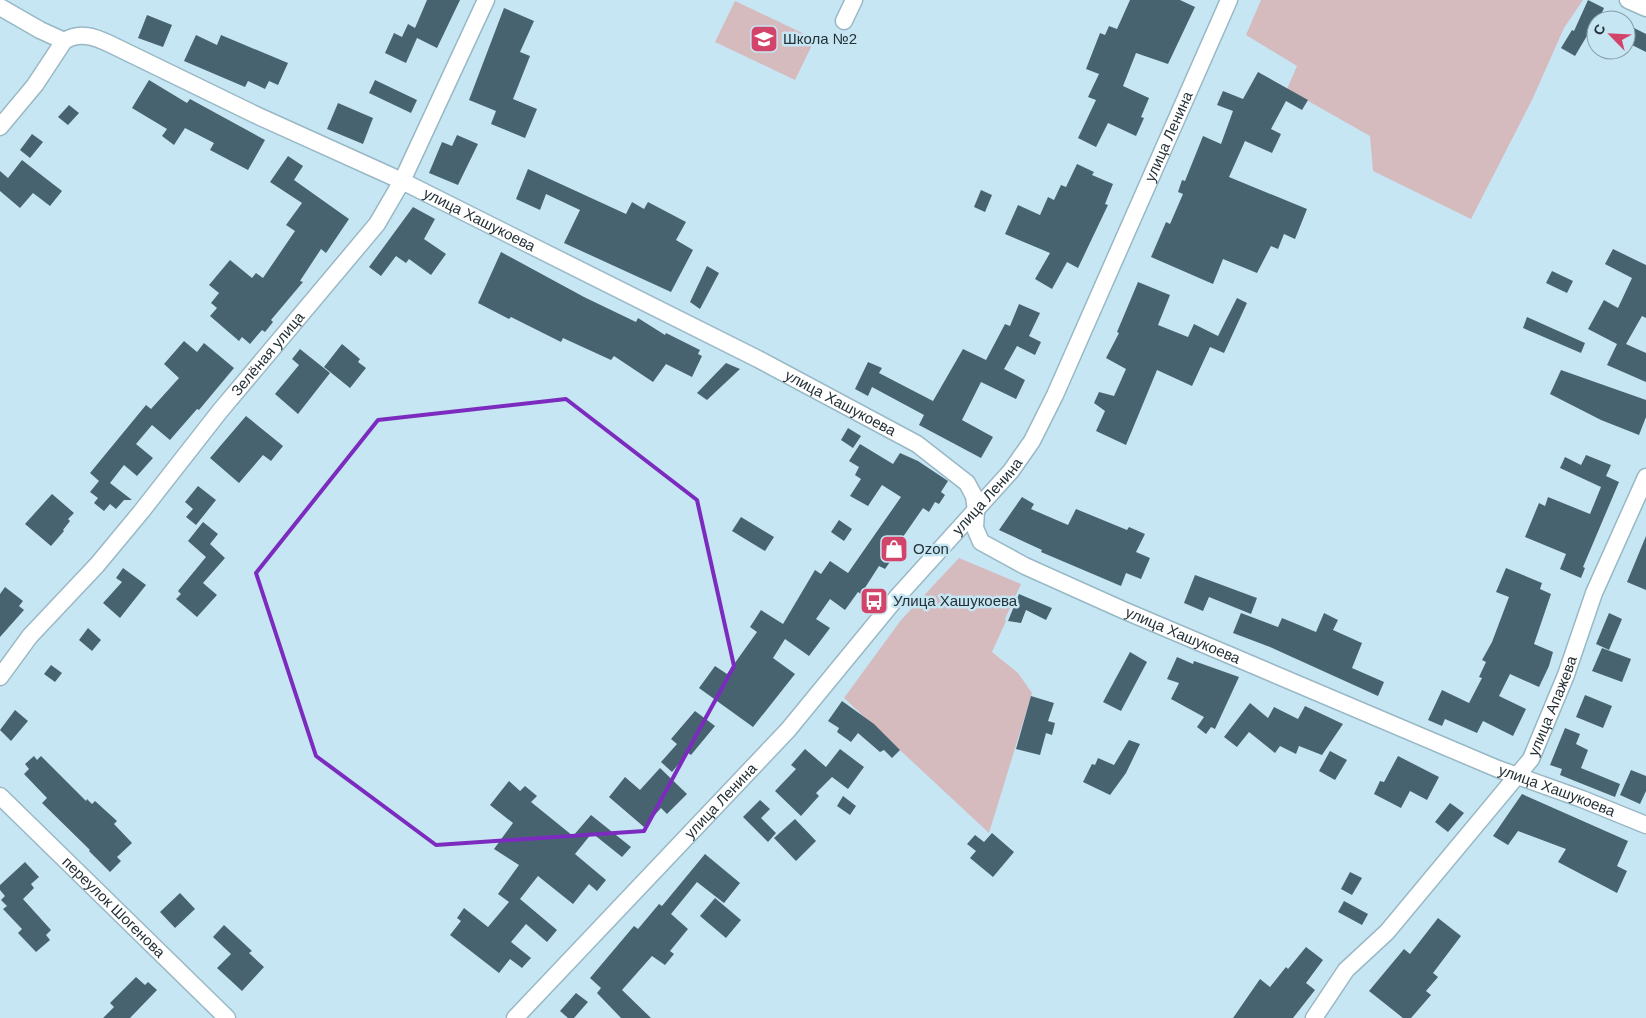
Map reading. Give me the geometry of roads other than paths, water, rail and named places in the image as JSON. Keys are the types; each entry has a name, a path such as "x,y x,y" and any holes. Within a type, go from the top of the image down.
{"street":[{"name":"Зелёная улица","path":"0,677 42,623 97,565 141,512 220,411 356,250 382,216 402,182 486,0"},
{"path":"844,21 854,0"},
{"name":"улица Ленина","path":"515,1018 788,730 898,596 976,511 1027,450 1044,420 1229,0"},
{"path":"1628,0 1646,8"},
{"path":"0,7 40,30 64,41 35,85 0,127"},
{"name":"улица Хашукоева","path":"64,41 69,38 86,36 110,44 256,115 402,182 750,355 917,444 967,483 974,496 976,511 975,528 981,542 1025,566 1123,610 1517,775 1646,825"},
{"name":"улица Апажева","path":"1314,1018 1341,977 1392,925 1532,759 1594,593 1646,477"},
{"name":"переулок Шогенова","path":"0,796 227,1018"}],"place":[{"name":"Школа №2","path":"764,39"},
{"name":"Ozon","path":"894,549"},
{"name":"Улица Хашукоева","path":"874,601"}]}
